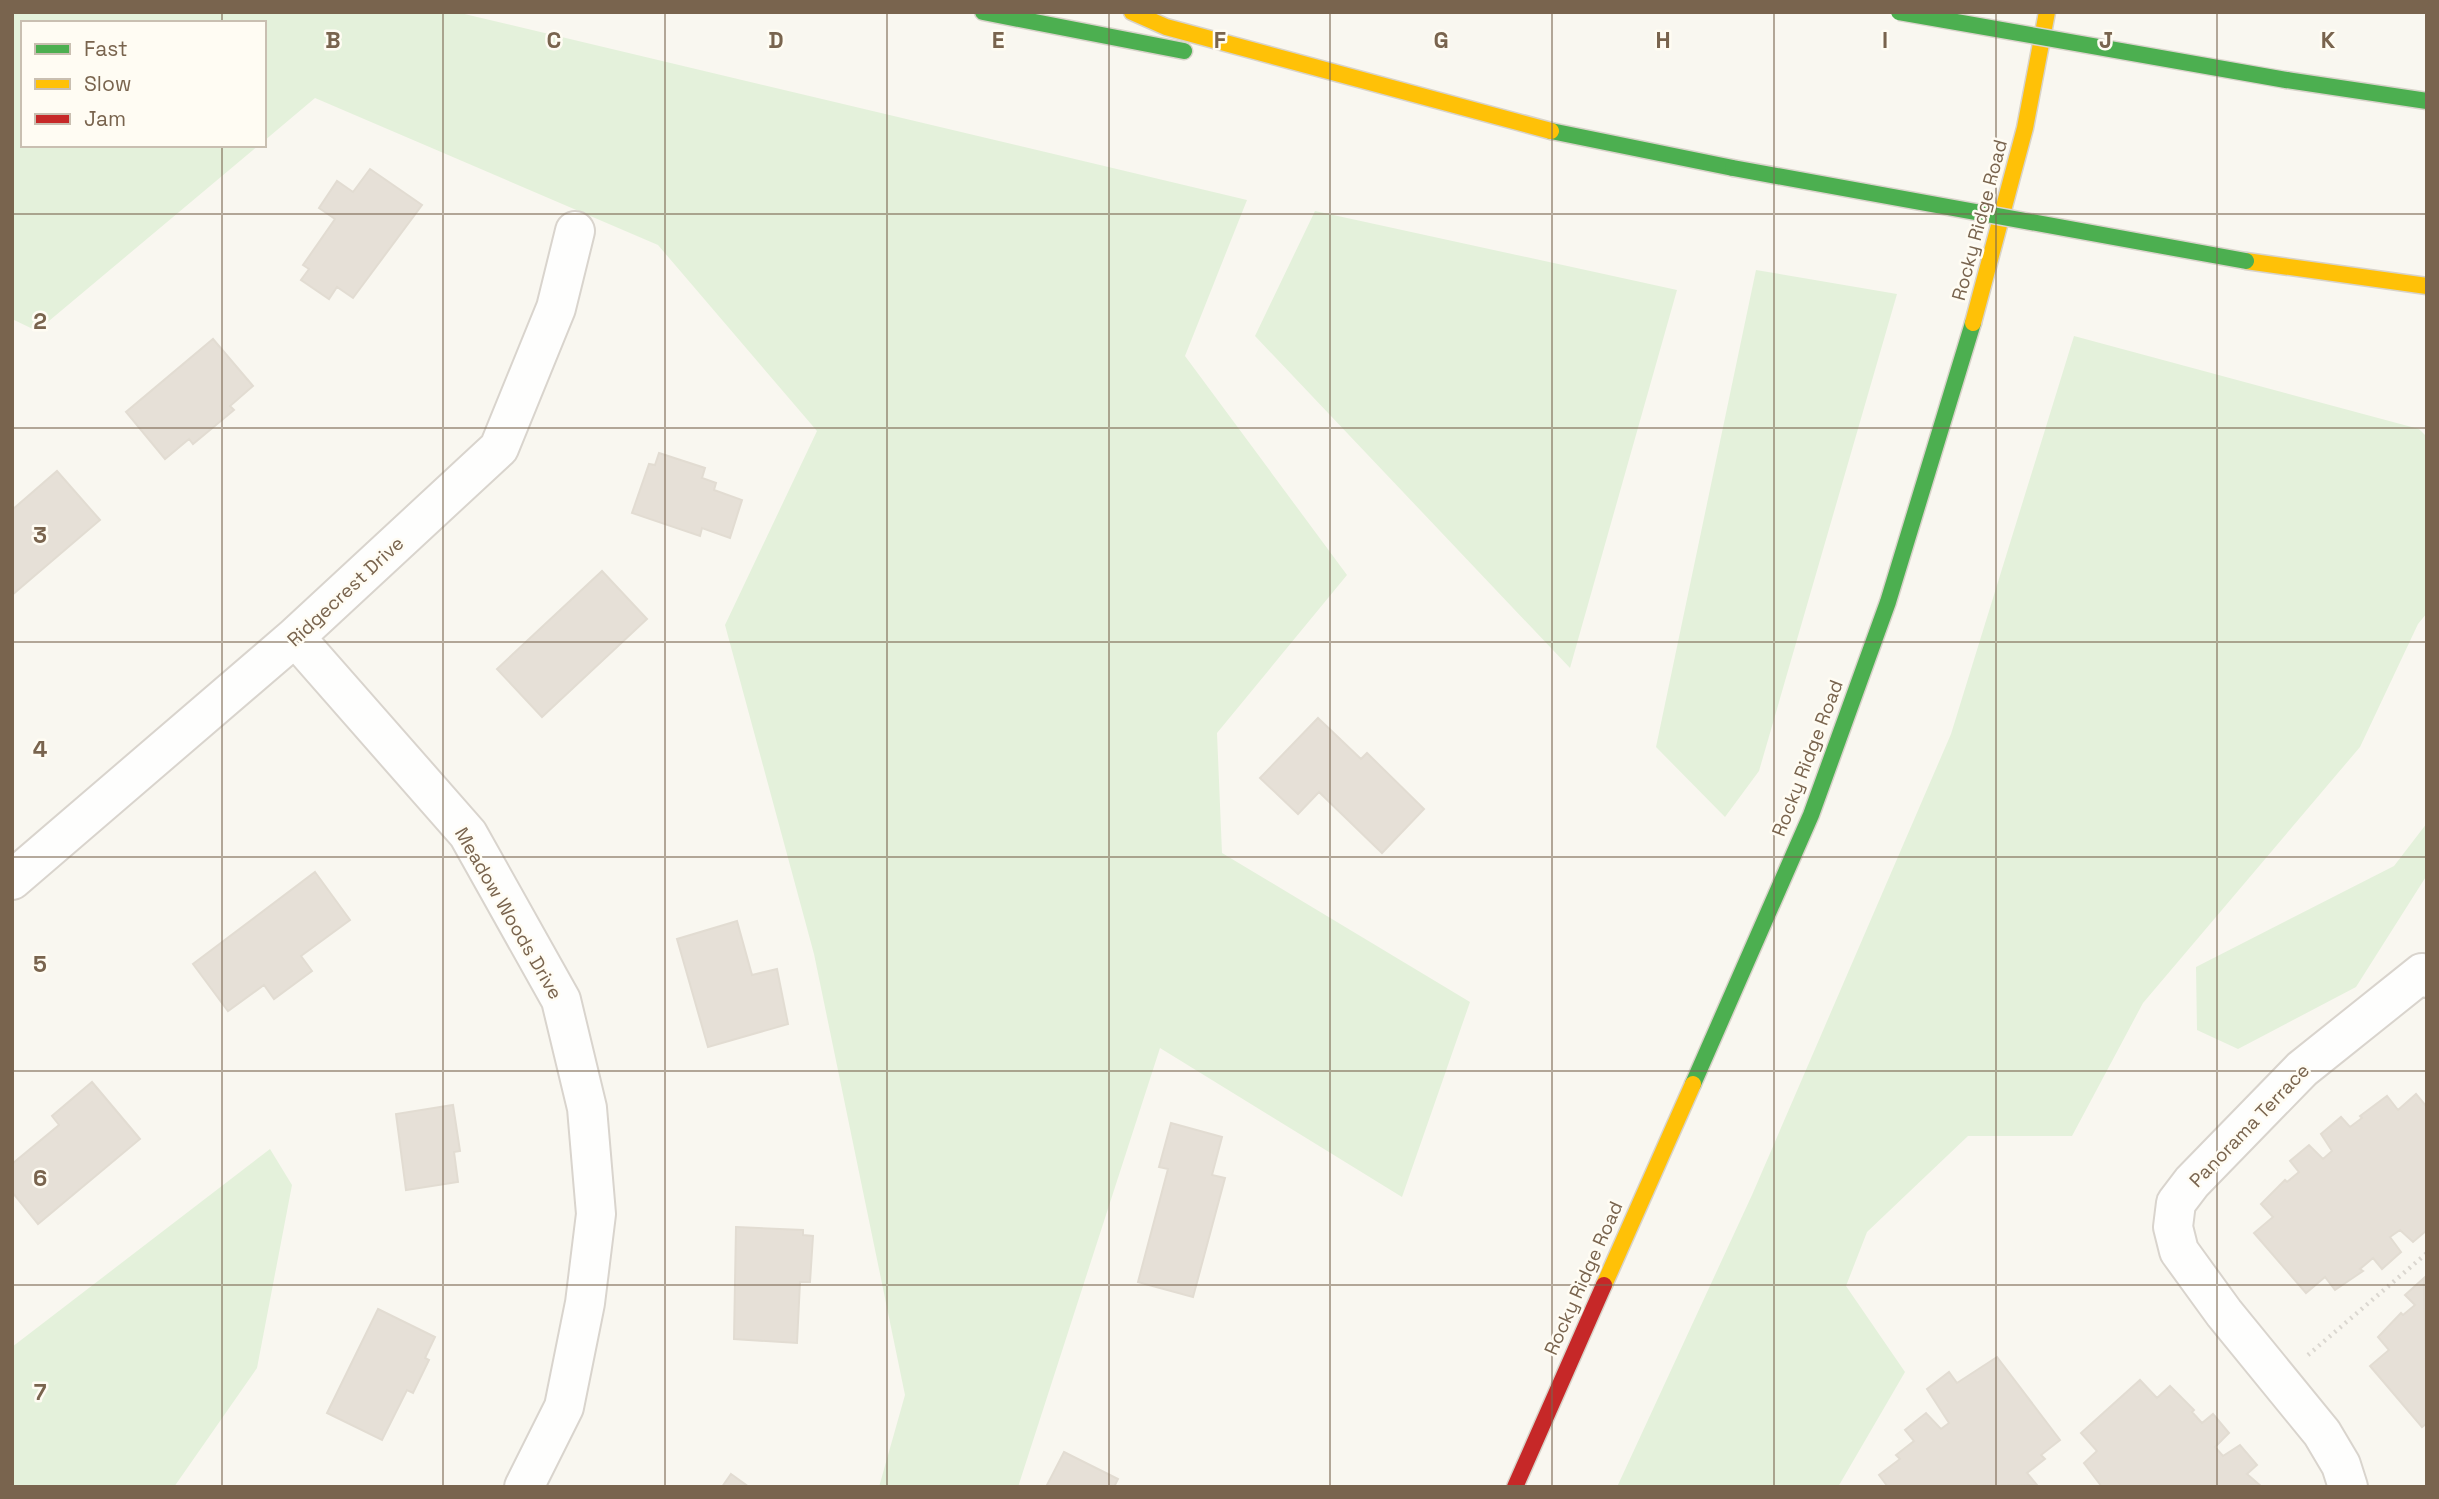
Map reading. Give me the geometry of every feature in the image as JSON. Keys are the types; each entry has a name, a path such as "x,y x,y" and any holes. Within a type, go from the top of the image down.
{"main road":[{"path":"983,12 1439,101"},
{"path":"1132,12 1166,27 1549,131 1733,168 2246,261 2427,286"},
{"path":"1899,12 2286,80 2427,101"},
{"name":"Rocky Ridge Road","path":"1515,1487 1811,815 1888,603 1970,335 2025,128 2047,12"}],"street":[{"name":"Ridgecrest Drive","path":"12,880 295,637 499,448 555,307 576,231"},
{"name":"Meadow Woods Drive","path":"295,637 468,834 561,1000 587,1108 597,1214 585,1303 564,1407 524,1487"},
{"name":"Panorama Terrace","path":"2348,1487 2341,1465 2322,1433 2224,1313 2179,1251 2173,1227 2176,1203 2192,1182 2302,1069 2421,973 2427,978"}],"path":[{"path":"2279,1380 2427,1253"}],"green space":[{"path":"12,12 456,12 1247,200 1185,356 1347,575 1217,733 1222,853 1470,1002 1402,1197 1160,1048 1018,1487 879,1487 905,1395 814,954 725,625 817,431 658,245 315,98 266,139 266,21 21,21 21,147 257,147 37,331 12,319"},
{"path":"1315,211 1677,290 1570,668 1255,336"},
{"path":"1756,270 1897,294 1759,771 1725,817 1656,747"},
{"path":"2074,336 2419,429 2427,437 2427,613 2418,624 2360,747 2143,1003 2072,1136 1968,1136 1867,1232 1846,1286 1905,1372 1838,1487 1617,1487 1752,1195 1951,734"},
{"path":"2427,823 2427,875 2356,987 2238,1049 2197,1030 2196,967 2394,866"},
{"path":"270,1149 292,1185 257,1368 174,1487 12,1487 12,1347"}],"building":[{"path":"370,169 422,205 353,298 337,287 329,299 301,280 309,269 303,265 335,219 319,208 337,181 353,192"},
{"path":"213,339 253,386 230,406 234,410 193,444 189,439 165,459 126,412"},
{"path":"659,453 705,468 702,478 716,483 714,490 742,500 730,538 702,528 700,536 632,513 649,464 655,465"},
{"path":"57,471 100,520 12,595 12,510"},
{"path":"602,571 647,619 542,717 497,669"},
{"path":"1318,718 1361,759 1367,753 1424,809 1382,853 1319,792 1298,814 1260,778"},
{"path":"315,872 350,920 301,956 312,971 274,999 264,985 228,1011 193,964"},
{"path":"737,921 752,975 777,969 788,1024 708,1047 677,939"},
{"path":"92,1082 140,1139 38,1224 12,1192 12,1164 59,1125 52,1116"},
{"path":"2416,1094 2427,1107 2427,1230 2413,1242 2400,1230 2390,1237 2401,1252 2382,1269 2373,1258 2360,1269 2363,1271 2335,1290 2325,1277 2306,1293 2254,1233 2273,1217 2261,1204 2285,1180 2287,1182 2299,1172 2290,1161 2309,1145 2323,1159 2332,1151 2321,1134 2341,1117 2350,1127 2387,1096 2398,1110"},
{"path":"453,1105 460,1151 454,1152 458,1182 406,1190 396,1114"},
{"path":"1171,1123 1222,1137 1212,1175 1225,1178 1193,1297 1138,1282 1168,1169 1159,1167"},
{"path":"736,1227 803,1230 803,1235 813,1236 810,1282 800,1282 797,1343 734,1339"},
{"path":"2424,1278 2427,1423 2422,1427 2370,1366 2389,1350 2378,1337 2401,1313 2403,1315 2415,1305 2405,1295"},
{"path":"378,1309 435,1337 425,1358 429,1360 413,1393 407,1390 382,1440 327,1413"},
{"path":"1997,1357 2060,1440 2041,1455 2045,1459 2027,1473 2037,1485 1888,1487 1879,1475 1900,1459 1896,1455 1914,1441 1905,1430 1926,1413 1941,1429 1949,1423 1927,1389 1949,1372 1957,1383"},
{"path":"2140,1380 2157,1398 2170,1386 2194,1410 2192,1412 2202,1423 2213,1414 2229,1433 2215,1447 2223,1456 2240,1445 2257,1465 2247,1474 2262,1487 2102,1487 2084,1463 2097,1451 2081,1433"},
{"path":"1064,1452 1118,1479 1114,1487 1046,1487"},
{"path":"731,1474 749,1487 722,1487"}],"traffic: fast":[{"path":"983,12 1184,51"},
{"path":"1899,12 2286,80"},
{"path":"2286,80 2427,101"},
{"path":"1551,131 1733,168"},
{"path":"1733,168 2246,261"},
{"path":"1693,1084 1811,815 1888,602 1973,323"}],"traffic: slow":[{"path":"1132,12 1166,27 1551,131"},
{"path":"1973,323 2025,128 2047,12"},
{"path":"2246,261 2427,286"},
{"path":"1604,1285 1693,1084"}],"traffic: jam":[{"path":"1515,1487 1604,1285"}]}
